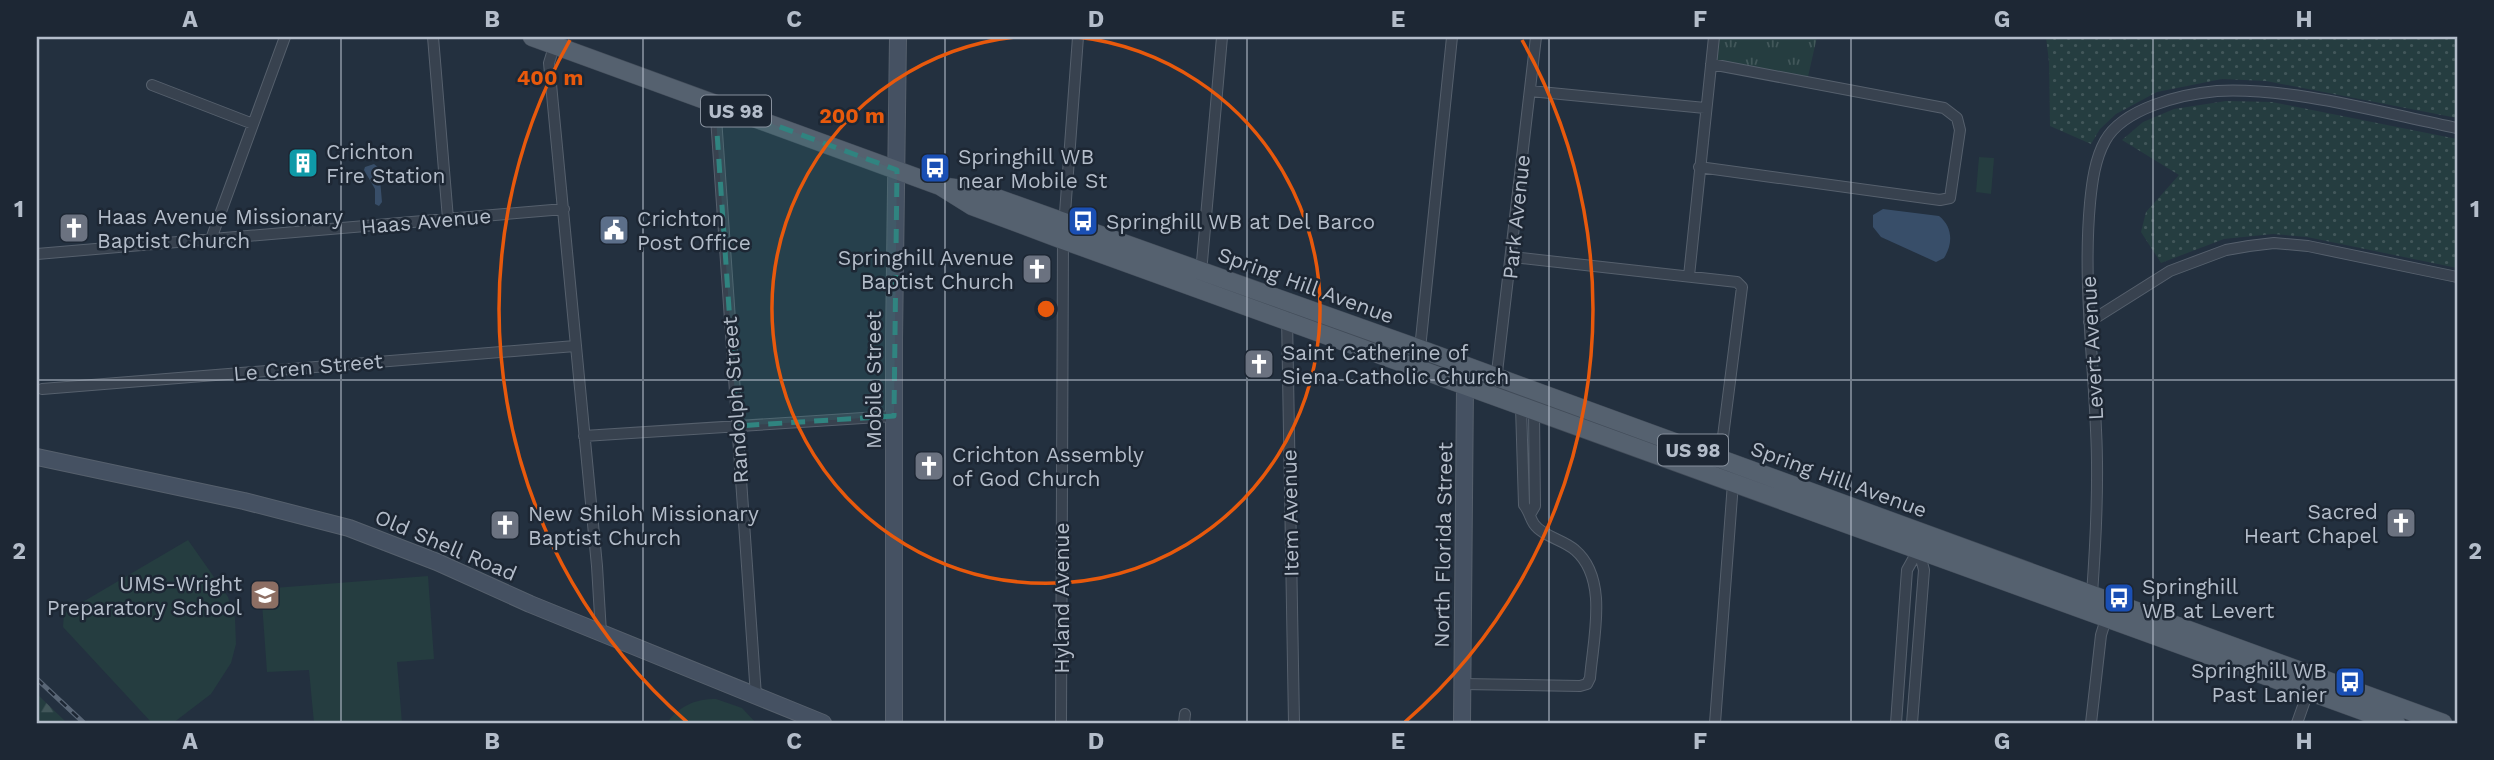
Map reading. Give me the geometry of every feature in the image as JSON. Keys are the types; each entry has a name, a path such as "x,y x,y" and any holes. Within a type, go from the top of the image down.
{"main road":[{"name":"Spring Hill Avenue","path":"532,37 556,41 940,186 972,206 1465,387 1494,387 1720,460 2106,619 2396,723"},
{"name":"Spring Hill Avenue","path":"940,186 977,191 1419,349 1470,369 1527,409 1733,483 2092,594 2410,718 2444,723"}],"street":[{"path":"211,239 285,37"},
{"path":"433,37 448,219"},
{"name":"Mobile Street","path":"894,723 898,37"},
{"name":"Hyland Avenue","path":"1061,723 1063,240 1078,37"},
{"path":"1199,290 1222,37"},
{"path":"1419,349 1452,37"},
{"name":"Park Avenue","path":"1494,387 1512,257 1536,37"},
{"path":"1689,276 1714,37"},
{"path":"556,41 549,63 597,566 601,633"},
{"path":"1699,167 1940,200 1950,198 1960,130 1957,118 1944,108 1711,64"},
{"path":"152,85 253,124"},
{"path":"1530,91 1705,108"},
{"name":"Levert Avenue","path":"2092,594 2097,519 2096,430 2087,286 2088,224 2096,162 2106,139 2131,115 2193,94 2215,91 2263,91 2457,128"},
{"name":"Randolph Street","path":"715,103 756,696"},
{"name":"Haas Avenue","path":"37,254 564,209"},
{"path":"2089,322 2169,271 2227,250 2249,246 2274,243 2308,246 2457,277"},
{"path":"1512,257 1738,282 1742,287 1720,460 1733,483 1715,723"},
{"name":"Item Avenue","path":"1287,302 1294,723"},
{"name":"Le Cren Street","path":"42,389 575,346"},
{"name":"North Florida Street","path":"1462,723 1465,387 1470,369"},
{"path":"1462,684 1580,686 1587,684 1590,678 1596,589 1592,575 1576,550 1534,524 1531,513 1524,505 1527,409"},
{"path":"584,436 894,416"},
{"name":"Old Shell Road","path":"37,457 244,501 349,528 823,723"},
{"path":"1896,723 1907,570 1922,543"},
{"path":"1912,723 1924,570 1922,543"},
{"path":"2091,723 2101,635 2106,619"},
{"path":"2297,723 2308,692"}],"highlighted area":[{"path":"715,103 897,170 894,416 737,426"}],"green space":[{"path":"1714,37 1817,37 1807,81 1711,64"},
{"path":"2046,37 2457,37 2457,118 2266,81 2222,79 2157,92 2116,114 2100,129 2091,144 2050,126"},
{"path":"2226,101 2272,102 2457,139 2457,268 2307,237 2273,234 2224,239 2161,263 2141,232 2146,212 2179,175 2122,140 2143,122 2174,109"},
{"path":"1979,157 1994,158 1991,194 1976,192"},
{"path":"188,540 228,597 235,618 236,644 231,663 211,694 173,723 152,723 63,627 64,613"},
{"path":"428,576 434,659 397,662 402,723 314,723 309,670 267,672 261,589"},
{"path":"37,694 67,723 37,723"},
{"path":"716,699 742,708 756,723 667,723 688,705 701,700"}],"water":[{"path":"374,164 379,168 382,202 379,206 375,204 375,189 364,170"},
{"path":"1883,209 1939,216 1944,220 1950,236 1944,258 1936,262 1881,237 1873,227 1873,215"}],"railway":[{"path":"37,679 84,723"}],"place":[{"name":"Crichton Fire Station","path":"303,163"},
{"name":"Springhill WB near Mobile St","path":"935,168"},
{"name":"Springhill WB at Del Barco","path":"1083,221"},
{"name":"Haas Avenue Missionary Baptist Church","path":"74,228"},
{"name":"Crichton Post Office","path":"614,230"},
{"name":"Springhill Avenue Baptist Church","path":"1037,269"},
{"name":"Saint Catherine of Siena Catholic Church","path":"1259,364"},
{"name":"Crichton Assembly of God Church","path":"929,466"},
{"name":"Sacred Heart Chapel","path":"2401,523"},
{"name":"New Shiloh Missionary Baptist Church","path":"505,525"},
{"name":"UMS-Wright Preparatory School","path":"265,595"},
{"name":"Springhill WB at Levert","path":"2119,598"},
{"name":"Springhill WB Past Lanier","path":"2350,682"}]}
